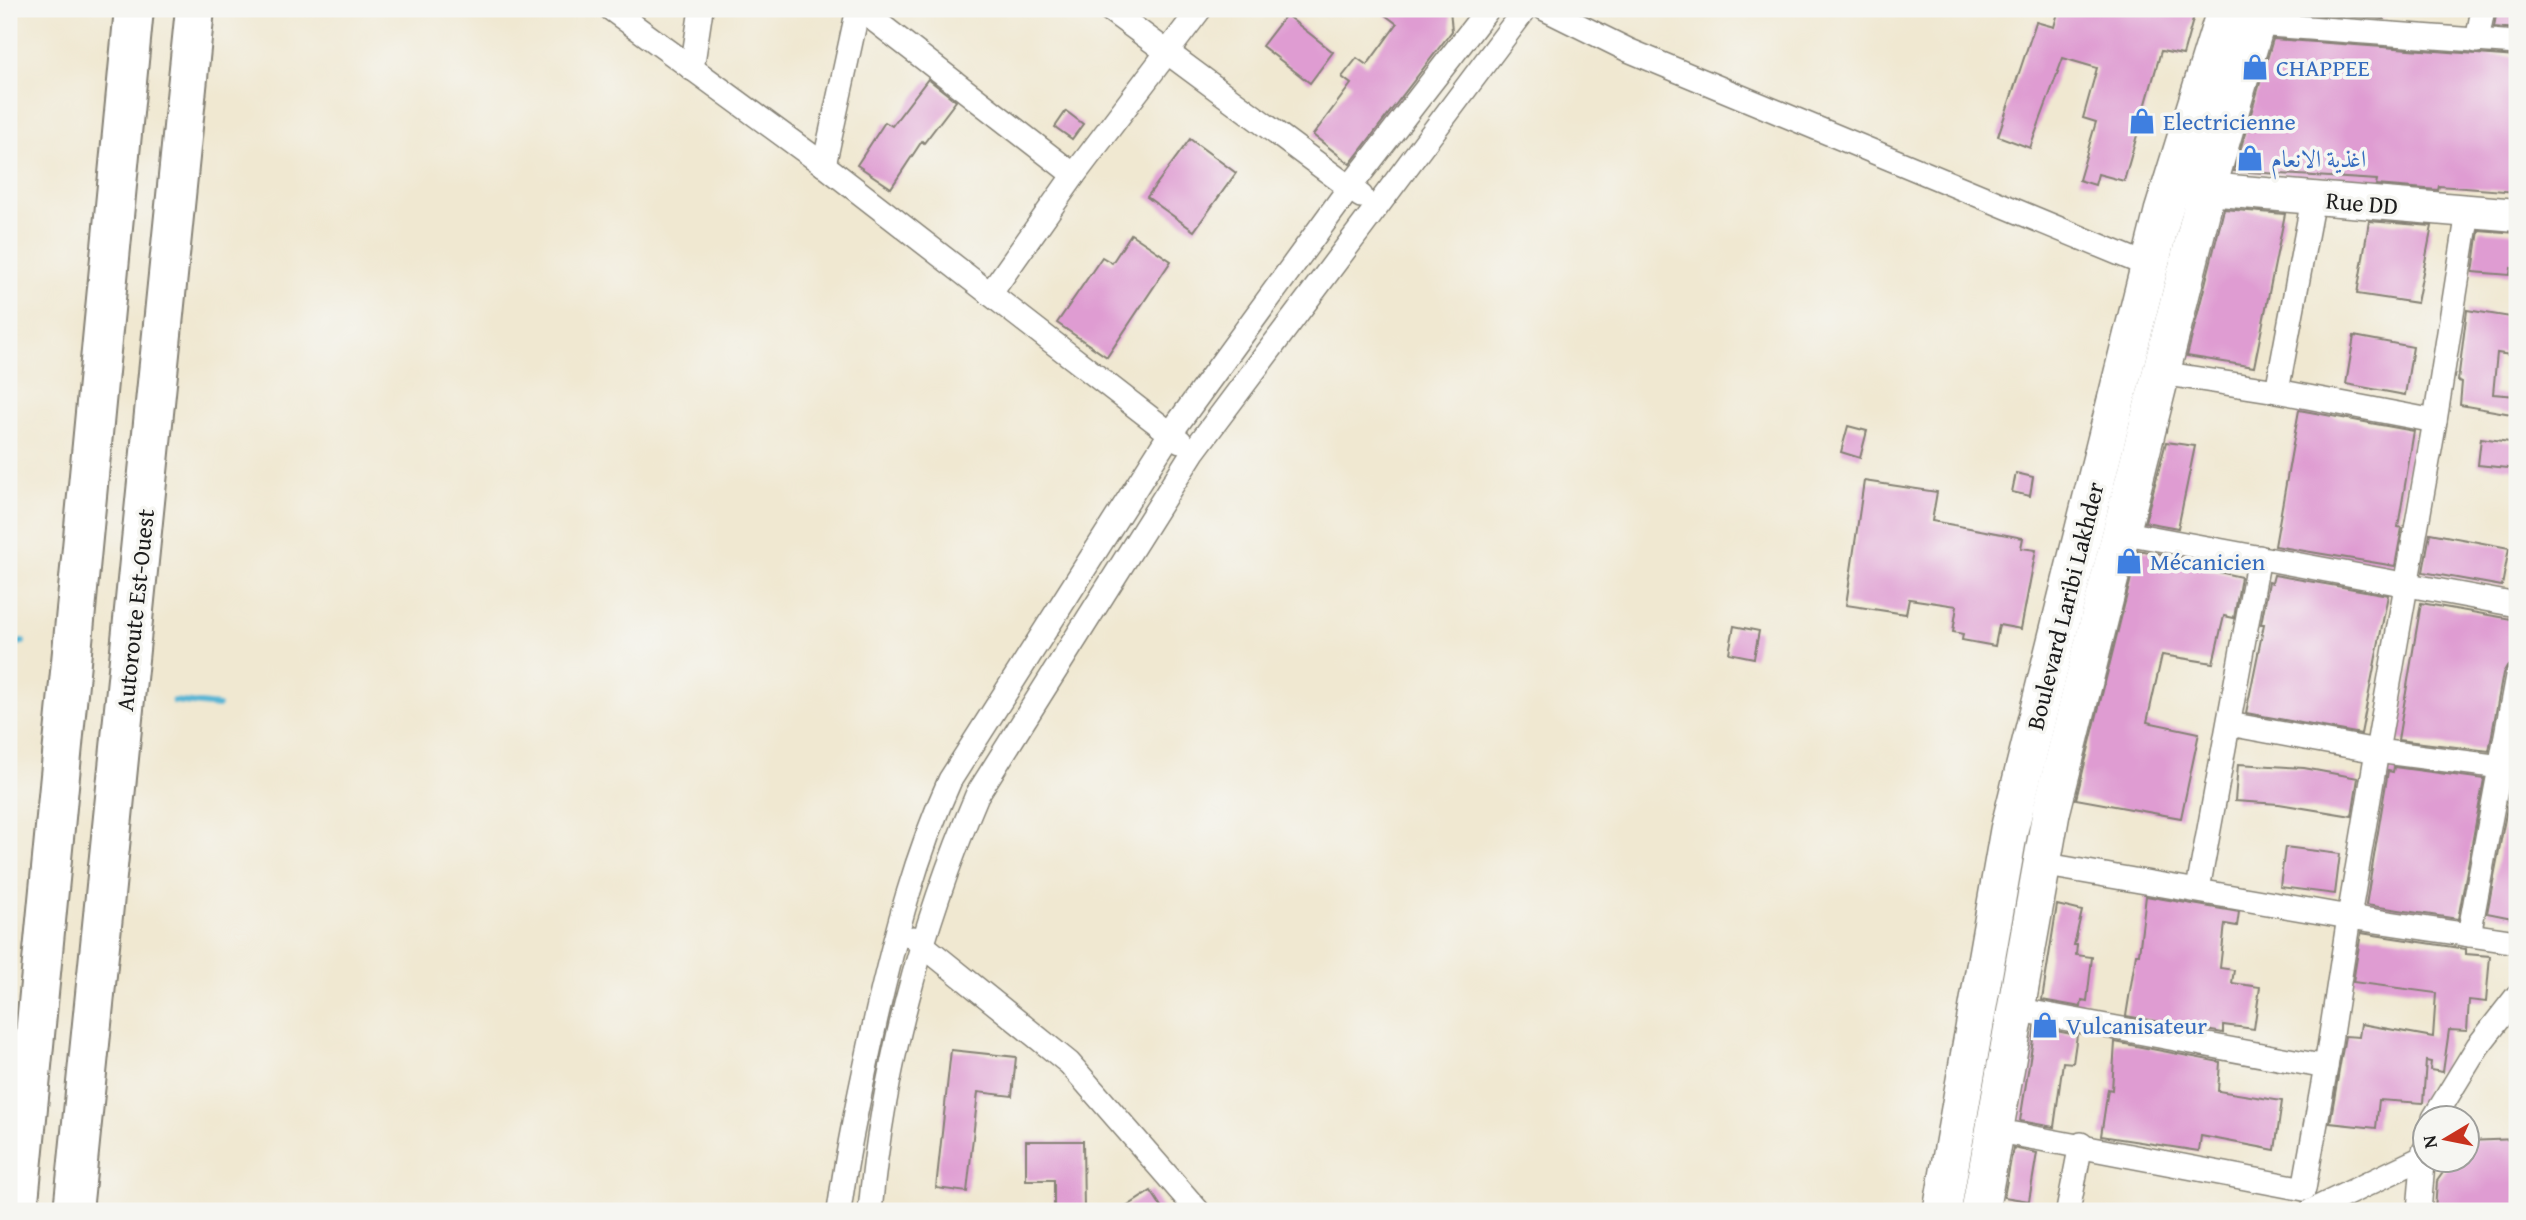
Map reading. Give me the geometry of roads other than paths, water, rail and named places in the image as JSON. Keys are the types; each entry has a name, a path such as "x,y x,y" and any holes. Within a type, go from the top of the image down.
{"highway":[{"path":"18,1211 134,9"},
{"name":"Autoroute Est-Ouest","path":"73,1211 158,397 195,9"}],"main road":[{"name":"Boulevard Laribi Lakhder","path":"1942,1211 2009,830 2149,265 2172,181 2247,14"},
{"name":"Boulevard Laribi Lakhder","path":"1980,1211 2041,864 2120,532 2207,188 2247,14"},
{"path":"2172,181 2207,188"}],"street":[{"path":"611,9 824,165 1193,452"},
{"path":"692,69 701,9"},
{"path":"824,165 859,9 1073,175"},
{"path":"1109,9 1375,206"},
{"path":"990,295 1073,175 1200,9"},
{"path":"839,1211 849,1137 897,929 929,827 950,780 1170,434 1350,187 1488,9"},
{"path":"1496,9 1534,10 2149,265"},
{"path":"2477,41 2483,9"},
{"path":"870,1211 884,1102 923,944 954,849 977,795 1193,452 1375,206 1534,10"},
{"path":"2247,14 2477,41 2517,43"},
{"name":"Rue DD","path":"2207,188 2517,215"},
{"path":"2277,391 2313,199"},
{"path":"1993,1130 2081,1144 2304,1189 2435,422 2468,212"},
{"path":"2161,373 2277,391 2435,422"},
{"path":"2120,532 2517,604"},
{"path":"2198,889 2259,557"},
{"path":"2469,935 2508,768 2517,676"},
{"path":"2229,724 2377,751 2508,768"},
{"path":"2041,864 2349,917 2517,942"},
{"path":"897,929 923,944 1069,1063 1198,1211"},
{"path":"2443,1104 2478,1046 2517,996"},
{"path":"2015,1009 2326,1067"},
{"path":"2068,1211 2081,1144"},
{"path":"2311,1211 2410,1161"},
{"path":"2419,1211 2422,1174"}],"waterway":[{"path":"9,644 23,642"},
{"path":"174,701 218,706"}],"place":[{"name":"CHAPPEE","path":"2255,67"},
{"name":"Electricienne","path":"2142,121"},
{"name":"اغذية الانعام","path":"2250,158"},
{"name":"Mécanicien","path":"2129,561"},
{"name":"Vulcanisateur","path":"2045,1025"}]}
